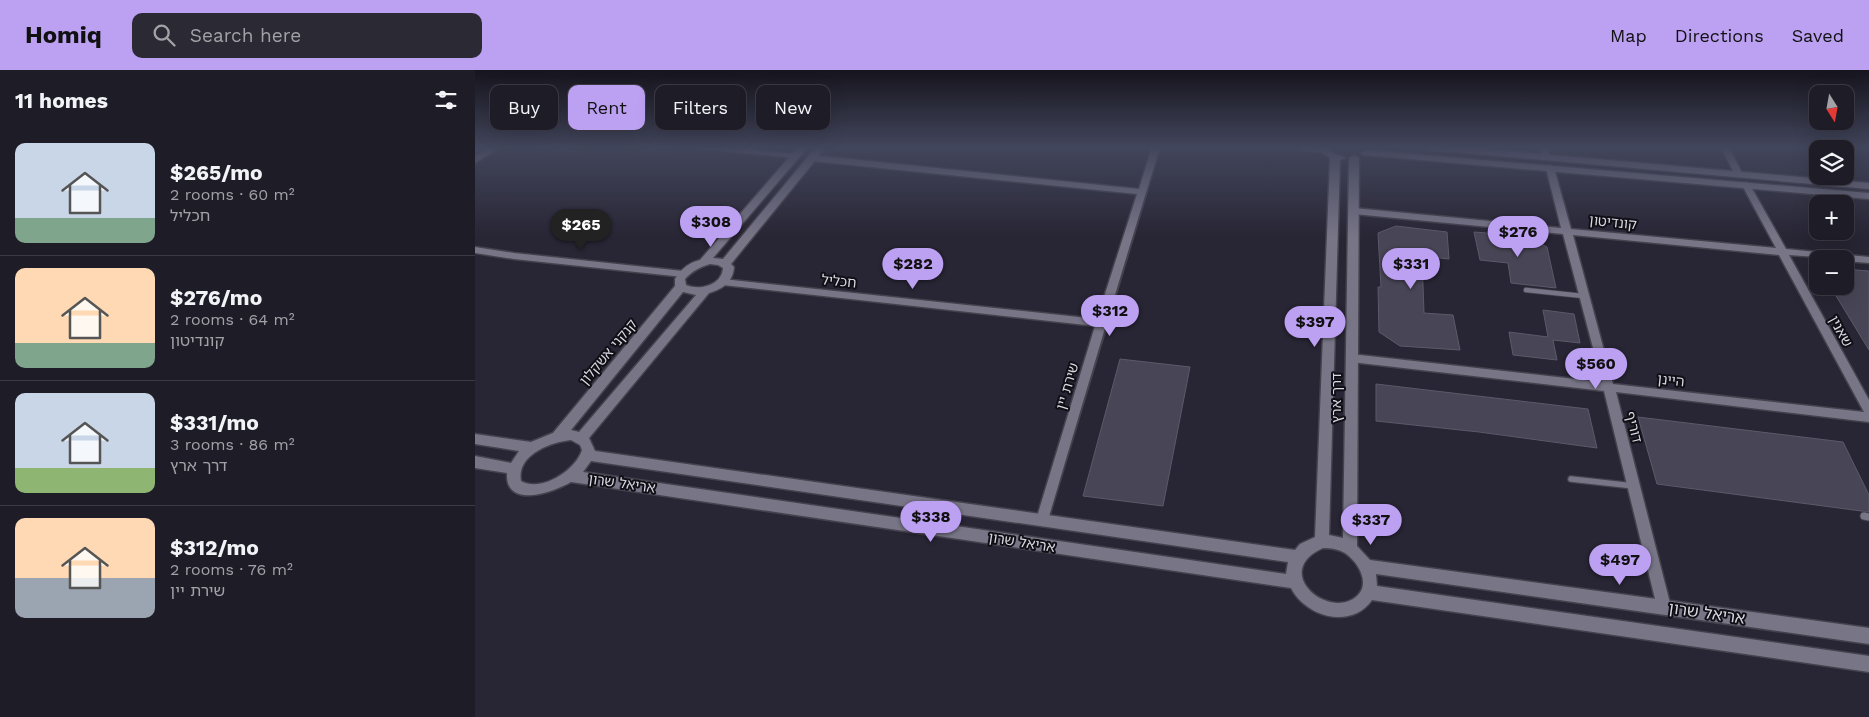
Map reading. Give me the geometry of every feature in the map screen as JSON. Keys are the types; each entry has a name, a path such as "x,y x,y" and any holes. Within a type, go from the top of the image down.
{"street":[{"path":"704,262 778,177"},
{"path":"725,264 796,177"},
{"path":"999,177 1143,192"},
{"name":"שירת יין","path":"1042,520 1147,177"},
{"name":"דרך ארץ","path":"1322,541 1334,177"},
{"name":"דרך ארץ","path":"1350,548 1354,177"},
{"name":"דוריף","path":"1552,177 1609,388 1664,607"},
{"path":"1676,177 1869,196"},
{"path":"1765,177 1869,186"},
{"name":"שאנין","path":"1746,185 1869,411"},
{"name":"קונדיטון","path":"1354,211 1869,260"},
{"path":"475,250 683,274"},
{"path":"581,438 705,291 723,282 729,272 725,264 716,261 704,262 692,267 683,274 679,283 681,287 691,291 705,291"},
{"name":"חכליל","path":"723,282 1101,323"},
{"name":"קנקני אשקלון","path":"558,436 681,287"},
{"name":"היינן","path":"1351,358 1869,417"},
{"path":"573,435 581,438 588,447 587,455 581,467 571,476 553,486 539,490 527,490 516,485 513,478 514,469 522,456 533,447 558,436 573,435"},
{"path":"475,439 533,447"},
{"name":"אריאל שרון","path":"587,455 1297,557"},
{"path":"475,462 514,469"},
{"name":"אריאל שרון","path":"571,476 1295,582"},
{"path":"1322,541 1336,542 1350,548 1357,553 1367,566 1370,579 1367,592 1357,605 1343,610 1334,610 1312,603 1302,594 1295,582 1293,569 1297,557 1303,549 1311,544 1322,541"},
{"name":"אריאל שרון","path":"1367,566 1869,636"},
{"name":"אריאל שרון","path":"1367,592 1869,664"}],"lane":[{"path":"1526,290 1583,296"},
{"path":"1571,480 1633,486"}],"building":[{"path":"1396,226 1447,232 1449,259 1422,256 1424,313 1453,315 1460,350 1400,346 1379,332 1378,287 1381,287 1378,233"},
{"path":"1474,232 1526,236 1547,247 1556,288 1511,283 1508,263 1480,260"},
{"path":"1854,270 1869,271 1869,350 1835,295 1854,295"},
{"path":"1543,310 1574,314 1580,343 1553,340 1557,360 1513,355 1509,332 1548,337"},
{"path":"1120,359 1190,367 1163,506 1083,496"},
{"path":"1376,384 1588,409 1597,448 1479,432 1376,421"},
{"path":"1638,417 1843,442 1869,495 1869,512 1657,484"}]}
